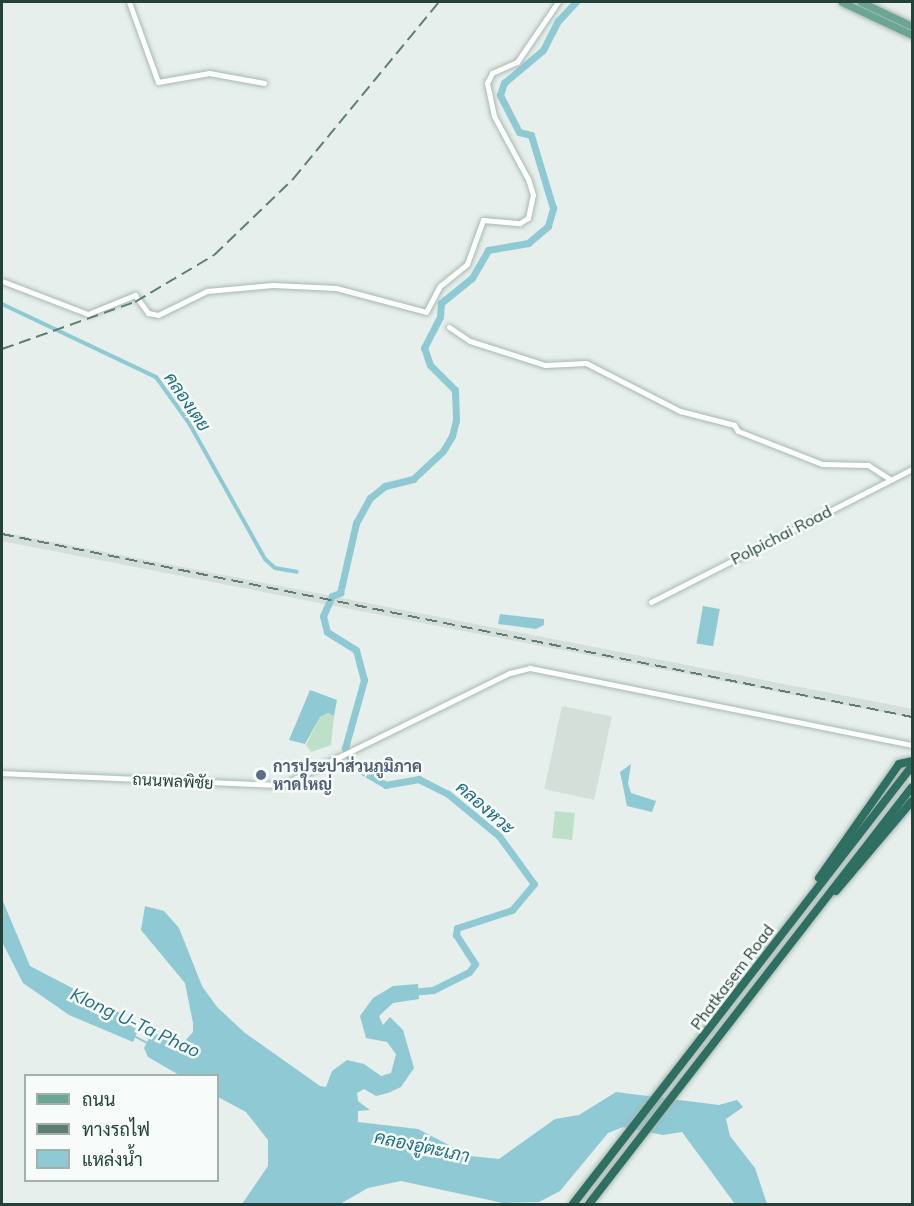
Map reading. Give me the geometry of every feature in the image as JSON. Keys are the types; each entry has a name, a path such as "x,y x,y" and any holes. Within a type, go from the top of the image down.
{"highway":[{"path":"799,910 899,764 912,760"},
{"name":"Phatkasem Road","path":"573,1204 912,766"},
{"name":"Phatkasem Road","path":"589,1204 832,894 912,787"},
{"path":"832,894 912,801"}],"main road":[{"path":"842,2 912,35"},
{"path":"861,2 912,26"}],"street":[{"path":"129,2 158,82 209,73 264,84"},
{"path":"2,281 88,314 135,295 148,313 158,315 207,291 273,285 336,288 426,312 440,286 467,264 483,220 520,224 528,218 533,195 528,179 494,116 487,83 492,73 517,62 558,2"},
{"path":"448,327 470,341 545,365 586,363 680,411 734,425 738,431 822,464 868,465 891,480"},
{"name":"Polpichai Road","path":"651,602 912,469"},
{"name":"ถนนพลพิชัย","path":"2,773 282,785 358,751 465,695 530,668 912,745"}],"shaded area":[{"path":"2,532 912,709 911,718 2,541"},
{"path":"562,706 612,717 594,800 544,789"}],"green space":[{"path":"328,713 334,716 331,745 311,752 306,745 320,717"},
{"path":"555,811 575,813 572,840 552,838"}],"water":[{"path":"703,606 720,609 713,646 696,643"},
{"path":"500,614 544,619 544,625 536,629 498,624"},
{"path":"310,690 337,700 334,716 328,713 320,717 305,744 289,740"},
{"path":"631,764 628,783 631,793 656,801 652,812 627,806 620,772"},
{"path":"2,899 30,966 120,1013 119,1019 138,1030 133,1042 69,1015 23,983 2,942"},
{"name":"คลองอู่ตะเภา","path":"145,906 164,911 179,928 202,986 217,1007 245,1033 320,1086 326,1087 332,1071 347,1060 364,1064 381,1076 391,1073 396,1054 387,1042 366,1038 360,1016 373,998 393,986 418,984 419,999 393,1003 379,1016 383,1025 390,1017 403,1030 414,1068 401,1087 388,1093 376,1096 364,1089 357,1093 358,1101 370,1110 358,1111 358,1122 418,1129 470,1156 499,1159 555,1119 579,1115 616,1092 719,1105 737,1100 743,1107 726,1119 730,1136 755,1168 767,1204 735,1204 682,1132 663,1135 623,1127 608,1133 560,1191 539,1202 503,1203 401,1181 368,1188 340,1204 242,1204 268,1166 268,1140 246,1112 219,1098 219,1074 177,1074 148,1057 144,1048 150,1036 159,1034 184,1042 193,1032 193,1023 185,983 141,930"}],"waterway":[{"name":"คลองหวะ","path":"411,992 433,990 469,972 475,964 456,935 457,928 512,910 534,884 499,836 448,794 419,779 386,785 353,766 345,748 364,680 356,650 327,632 323,616 332,596 340,593 356,523 370,498 385,486 413,479 443,451 452,436 456,420 455,390 430,365 424,348 440,317 441,303 472,278 488,250 528,243 548,226 553,208 531,135 519,132 500,95 504,83 543,50 558,21 576,2"},
{"name":"คลองเตย","path":"2,304 156,377 189,423 265,559 275,568 297,572"},
{"name":"Klong U-Ta Phao","path":"136,1037 148,1043"}],"railway":[{"path":"2,349 135,302 214,255 293,179 439,2"},
{"path":"2,534 912,717"}],"place":[{"name":"การประปาส่วนภูมิภาค หาดใหญ่","path":"261,775"}]}
